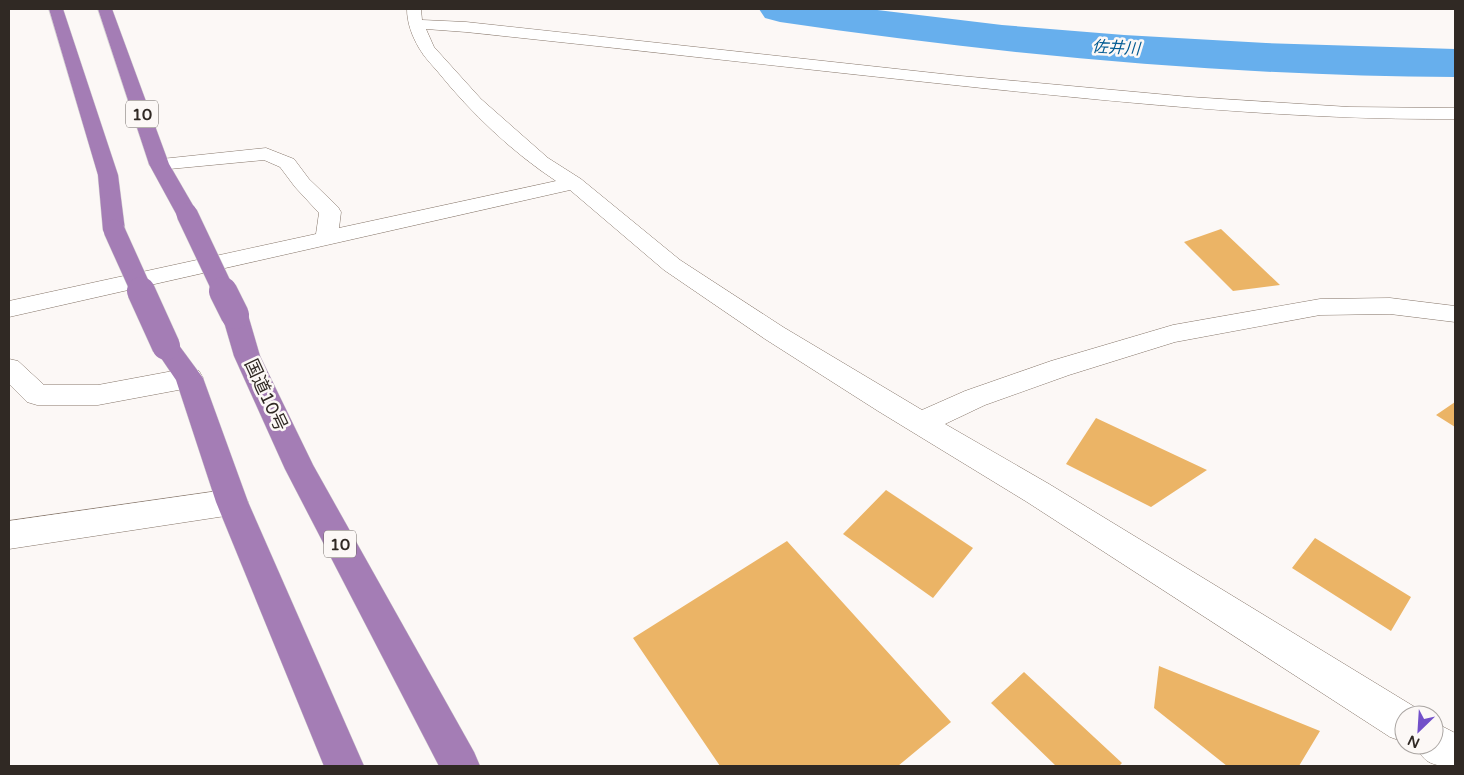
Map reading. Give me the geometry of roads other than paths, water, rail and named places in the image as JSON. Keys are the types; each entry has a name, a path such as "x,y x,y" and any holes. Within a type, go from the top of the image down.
{"highway":[{"name":"国道10号","path":"105,9 159,164 187,214 235,315 247,356 300,469 460,766"},
{"path":"57,14 108,175 114,230 166,346 189,378 232,502 344,766"}],"street":[{"path":"415,15 466,27 808,66 1148,99 1357,112 1455,113"},
{"path":"415,15 427,48 457,84 541,162 574,183 672,265 774,332 1038,493 1394,717"},
{"path":"159,164 266,154 287,163 302,183 330,212 326,239"},
{"path":"9,310 574,183"},
{"path":"921,423 976,398 1060,368 1174,334 1320,307 1390,306 1455,314"},
{"path":"9,368 37,395 98,395 189,378"},
{"path":"9,535 232,502"},
{"path":"1444,749 1455,756"}],"waterway":[{"name":"佐井川","path":"780,9 928,30 1040,42 1266,57 1455,63"}]}
